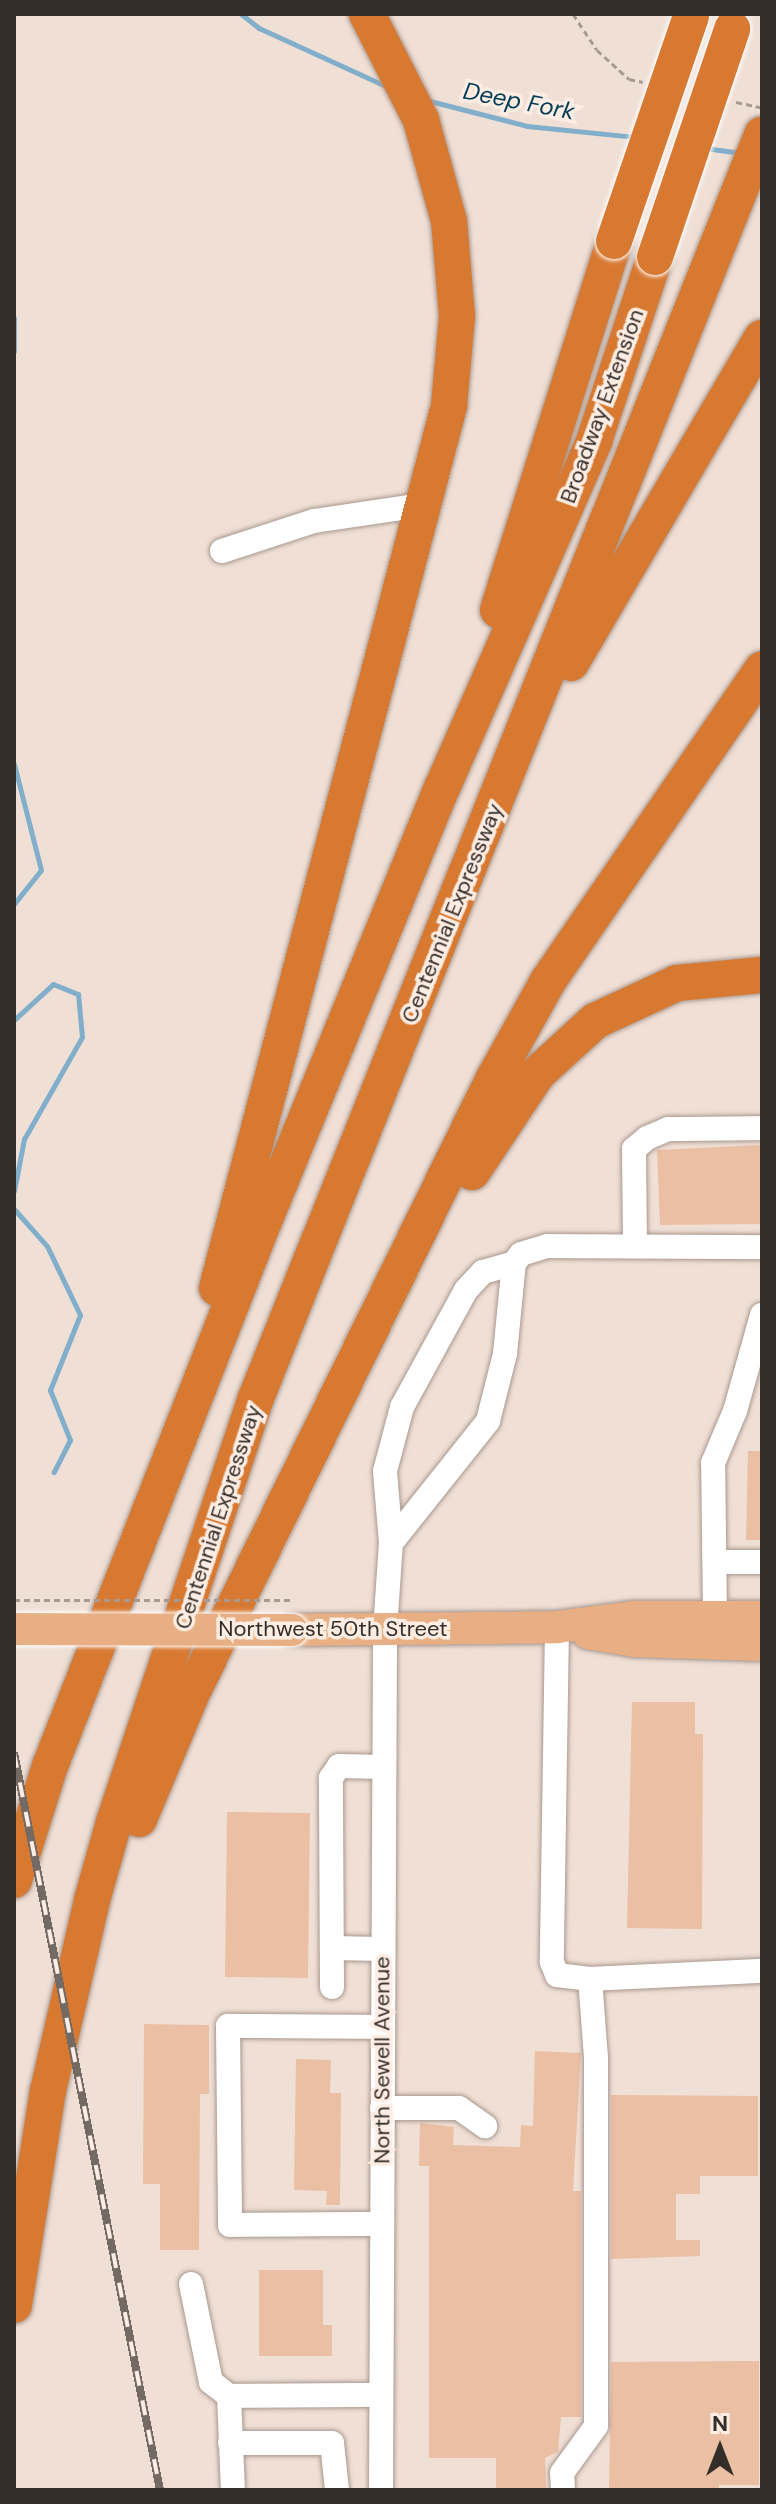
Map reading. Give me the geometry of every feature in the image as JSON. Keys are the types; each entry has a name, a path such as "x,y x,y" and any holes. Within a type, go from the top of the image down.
{"highway":[{"path":"177,1439 449,406 457,316 449,221 436,163 395,61 367,14"},
{"path":"14,1880 50,1766 177,1439 442,788 614,241 691,15"},
{"name":"Broadway Extension","path":"442,788 594,441 735,21"},
{"path":"515,757 762,135"},
{"path":"515,757 762,338"},
{"path":"75,1972 191,1695 493,1080 548,981 762,670"},
{"name":"Centennial Expressway","path":"14,2305 27,2203 75,1972 114,1822 256,1398 515,757"},
{"path":"325,1422 497,1129 547,1063 595,1021 639,997 692,980 762,975"}],"main road":[{"name":"Northwest 50th Street","path":"14,1629 293,1615 385,1630 557,1627 635,1617 762,1617"},
{"name":"Northwest 50th Street","path":"557,1627 635,1641 762,1645"}],"street":[{"path":"222,551 314,521 423,505"},
{"path":"762,1128 668,1129 655,1132 634,1149 635,1246 762,1247"},
{"name":"North Sewell Avenue","path":"381,2490 385,1630 391,1543 385,1471 402,1407 466,1290 483,1272 514,1263 521,1254 547,1246 635,1246"},
{"path":"391,1543 488,1421 505,1354 514,1263"},
{"path":"715,1616 713,1463 735,1411 762,1315"},
{"path":"715,1562 762,1562"},
{"path":"557,1627 552,1962 557,1975 590,1979 762,1971"},
{"path":"332,1987 331,1778 339,1766 384,1767"},
{"path":"332,1948 382,1949"},
{"path":"563,2490 562,2473 596,2426 596,2058 590,1979"},
{"path":"382,2027 228,2026 230,2225 382,2224"},
{"path":"382,2108 459,2108 485,2126"},
{"path":"191,2284 211,2382 229,2396 381,2395"},
{"path":"229,2396 233,2490"},
{"path":"230,2443 332,2443 337,2490"}],"path":[{"name":"Northwest 50th Street","path":"14,1600 293,1615"}],"building":[{"path":"762,1145 762,1224 660,1225 657,1150"},
{"path":"748,1451 762,1451 762,1540 746,1540"},
{"path":"632,1702 695,1702 695,1734 703,1734 702,1929 627,1928"},
{"path":"227,1812 310,1813 308,1978 225,1977"},
{"path":"144,2024 209,2025 209,2094 200,2094 199,2250 160,2250 160,2184 143,2184"},
{"path":"535,2051 581,2053 573,2191 581,2191 581,2417 561,2417 558,2452 545,2458 546,2490 496,2490 496,2458 429,2458 429,2166 419,2166 420,2123 454,2127 453,2145 520,2147 521,2125 533,2126"},
{"path":"296,2059 331,2060 330,2093 341,2093 340,2205 326,2205 327,2191 294,2190"},
{"path":"611,2095 758,2096 758,2176 700,2176 700,2194 676,2194 676,2240 700,2240 700,2256 611,2259"},
{"path":"259,2270 323,2270 323,2325 332,2325 332,2356 259,2356"},
{"path":"759,2361 759,2485 719,2485 719,2490 609,2488 611,2362"}],"waterway":[{"name":"Deep Fork","path":"241,14 259,28 390,88"},
{"name":"Deep Fork","path":"426,100 527,126 636,137"},
{"name":"Deep Fork","path":"705,148 739,153"},
{"path":"14,318 14,351"},
{"path":"14,764 41,870 14,904"},
{"path":"14,1020 53,984 78,994 82,1037 24,1139 14,1191"},
{"path":"14,1209 47,1246 80,1315 50,1390 70,1440 54,1472"}],"railway":[{"path":"14,1753 160,2490"}]}
